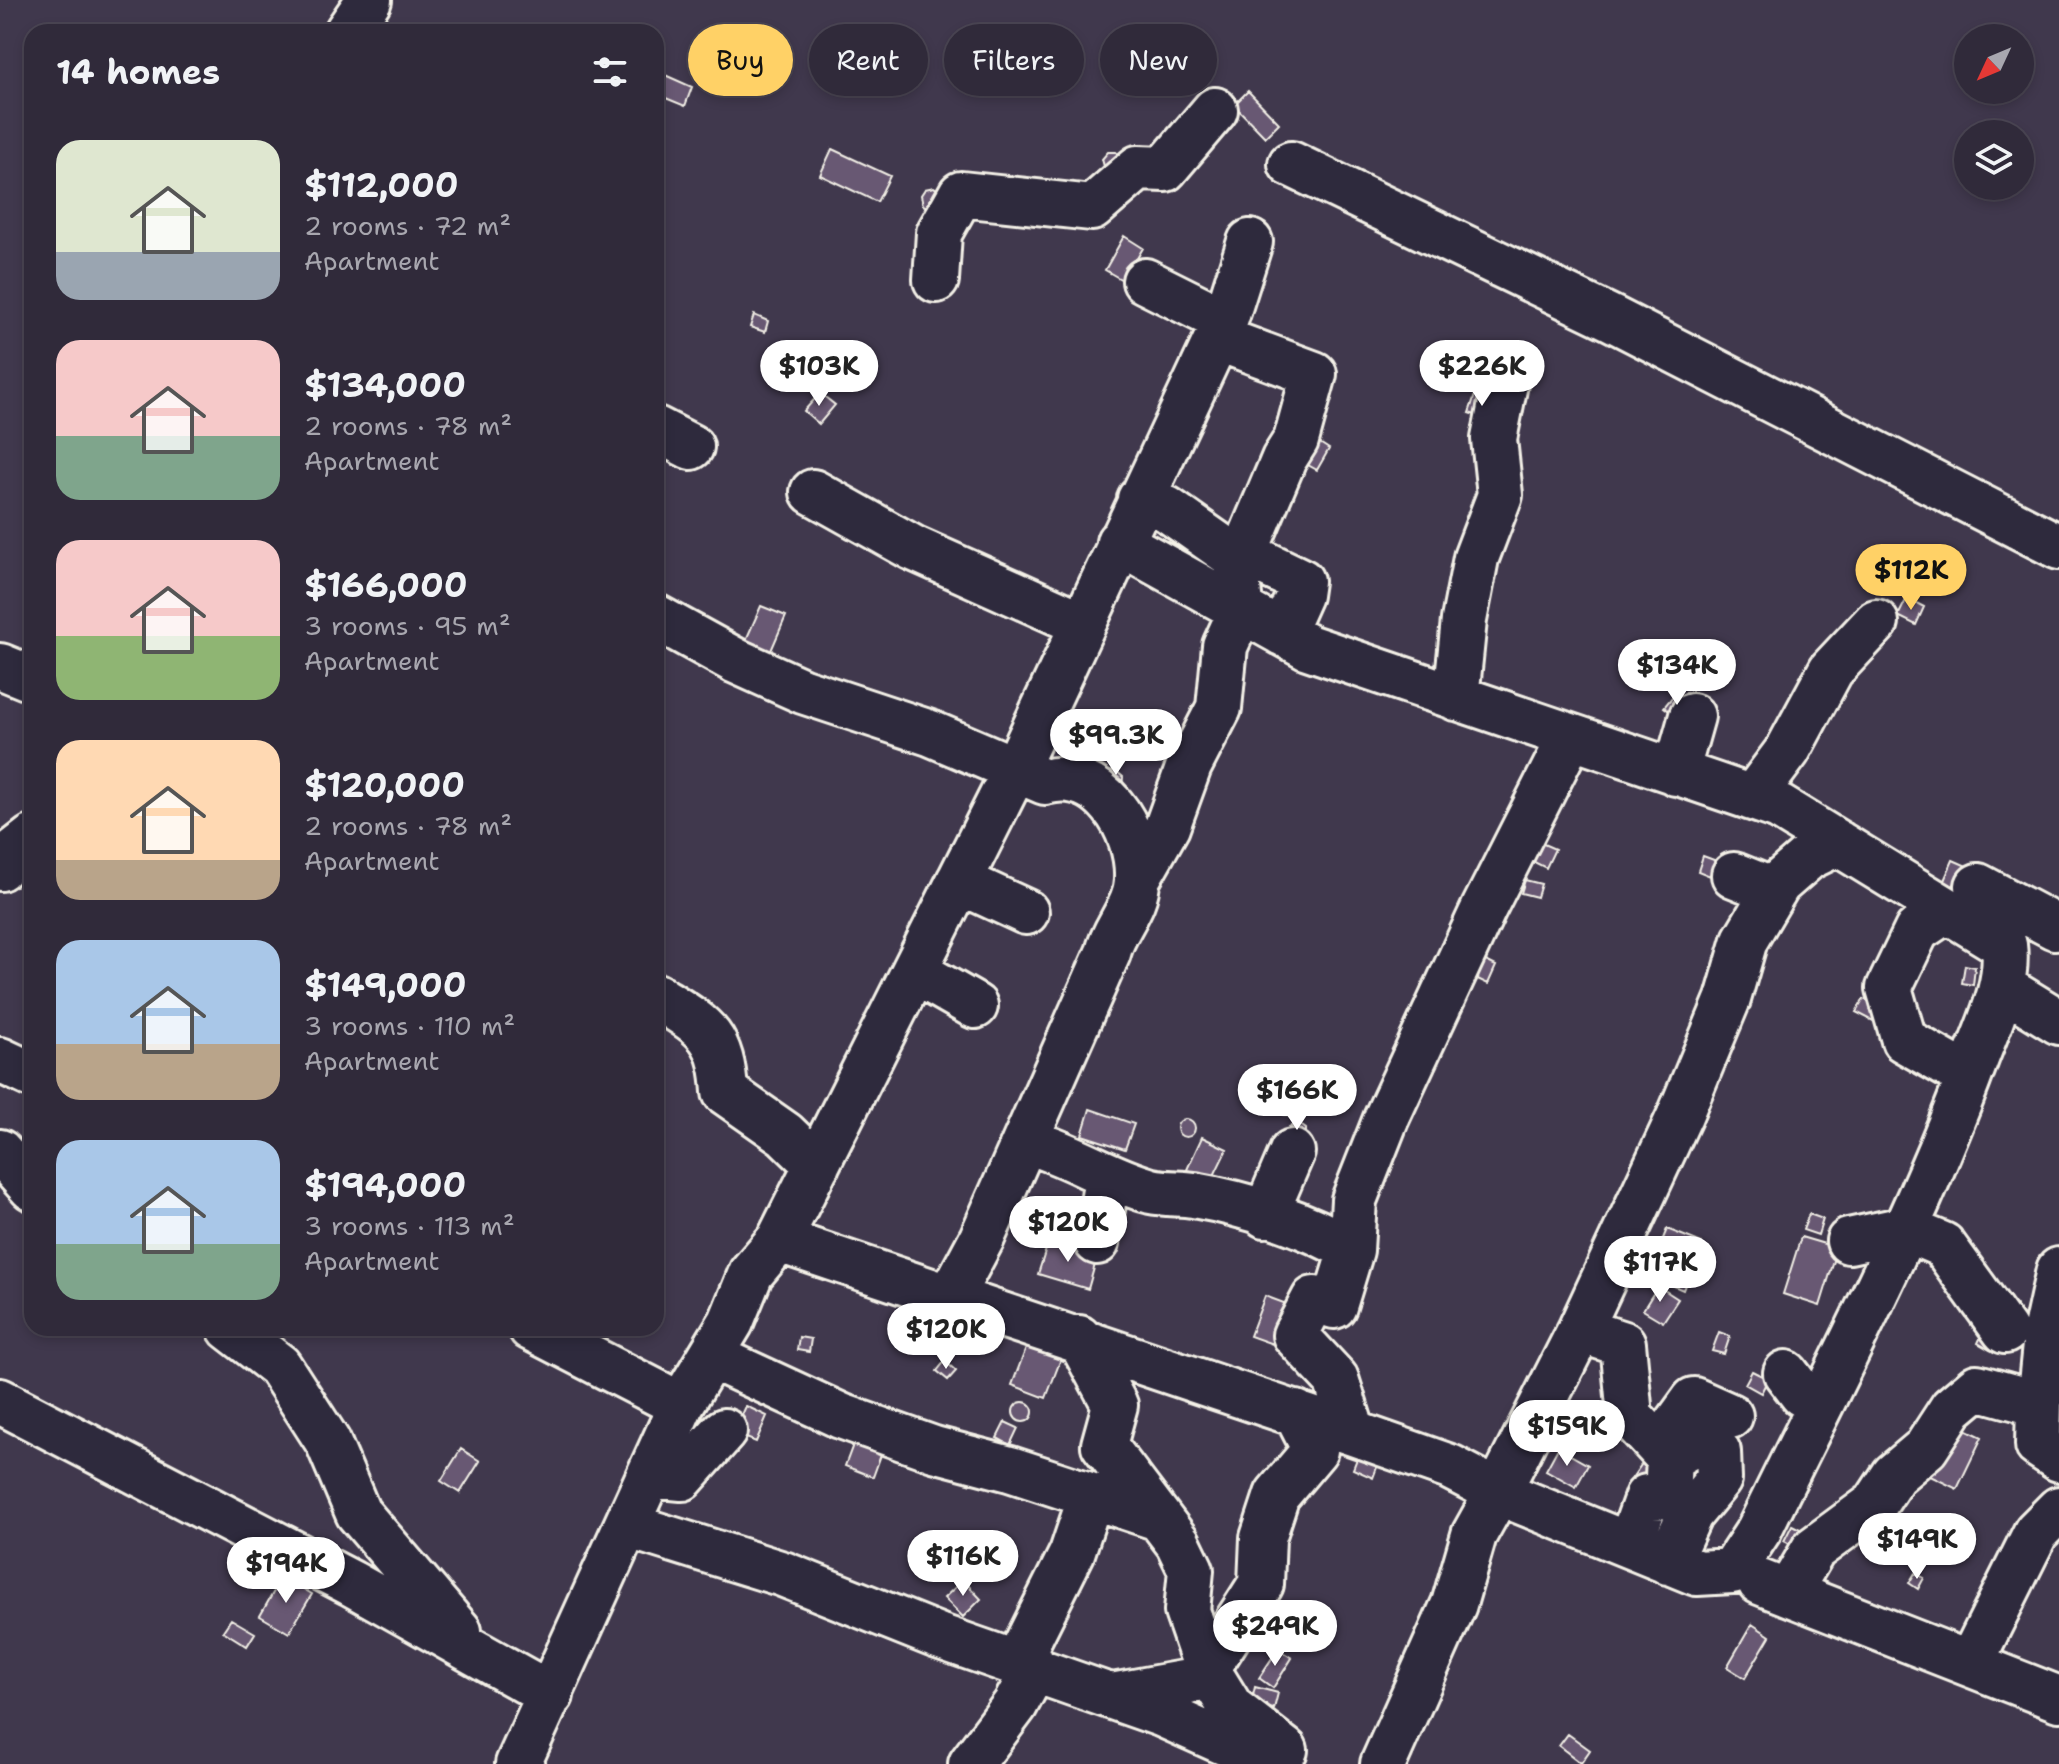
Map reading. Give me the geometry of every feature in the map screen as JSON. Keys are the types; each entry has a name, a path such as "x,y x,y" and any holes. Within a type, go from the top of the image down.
{"street":[{"path":"352,24 369,0"},
{"path":"936,280 939,233 961,194 1092,208 1138,168 1165,169 1215,110"},
{"path":"1291,164 1611,318 2059,547"},
{"path":"518,1764 629,1526 681,1405 731,1322 751,1273 779,1240 1015,770 1081,623 1221,330 1250,242"},
{"path":"951,1296 982,1238 1108,953 1113,934 1134,901 1138,878 1167,827 1189,766 1219,708 1225,646 1241,611 1236,573 1284,459 1296,440 1314,374 1221,330 1145,281"},
{"path":"1456,698 1464,620 1476,558 1500,495 1494,439 1508,368"},
{"path":"813,492 913,548 1081,623"},
{"path":"1140,499 1167,509 1228,552 1245,554 1301,581 1299,595 1282,633"},
{"path":"1119,542 1308,647 1779,807 1838,843 1962,898 2057,922 2052,935 2029,935 2004,979 1969,1077 1905,1229 1759,1530 1732,1571"},
{"path":"664,621 736,661 803,691 930,733 1045,782 1060,778 1081,781 1106,795 1122,821 1138,878"},
{"path":"1752,798 1788,750 1831,670 1876,622"},
{"path":"0,666 24,676"},
{"path":"1676,773 1692,716"},
{"path":"1378,1429 1295,1335 1314,1299 1334,1306 1351,1250 1354,1200 1386,1119 1484,908 1570,738"},
{"path":"1383,1764 1454,1604 1474,1535 1580,1330 1684,1106 1728,999 1745,940 1774,891 1809,857 1838,843"},
{"path":"0,868 5,859 24,844"},
{"path":"1734,875 1774,891"},
{"path":"959,881 1026,912"},
{"path":"1962,898 2004,945 2004,979"},
{"path":"1962,898 1917,930 1889,988 1904,1040 1969,1077"},
{"path":"914,971 975,1006"},
{"path":"2004,979 2059,1022"},
{"path":"664,1001 701,1024 723,1057 725,1092 785,1134 817,1165"},
{"path":"0,1060 24,1071"},
{"path":"1026,1141 1065,1152 1107,1177 1154,1192 1250,1199 1318,1230 1351,1250"},
{"path":"0,1152 24,1179"},
{"path":"1250,1199 1292,1152"},
{"path":"1097,1242 1107,1177"},
{"path":"1849,1241 1905,1229 1943,1245 2025,1337 2039,1404 2038,1445 2059,1459"},
{"path":"779,1240 1296,1413 1378,1429 1498,1492 1697,1573 1732,1571 1788,1593 1924,1630 1971,1662 2059,1699"},
{"path":"1977,1387 1976,1362 2025,1337 2059,1270"},
{"path":"1580,1330 1623,1344 1630,1416 1699,1438 1667,1496 1647,1497 1649,1553"},
{"path":"240,1336 279,1366 328,1442 358,1513 479,1655"},
{"path":"547,1336 681,1405"},
{"path":"585,1336 612,1350 634,1381"},
{"path":"1079,1338 1115,1405 1104,1445 1178,1543 1191,1570 1187,1611 1207,1669 1231,1708 1303,1764"},
{"path":"711,1356 784,1371 841,1416 934,1449 1010,1469 1159,1518"},
{"path":"1786,1373 1802,1394 1823,1400"},
{"path":"1977,1387 2039,1404"},
{"path":"1788,1593 1814,1549 1875,1504 1894,1475 1926,1448 1952,1408 1977,1387"},
{"path":"0,1401 351,1583 551,1695"},
{"path":"1110,1697 1189,1682 1207,1669 1231,1636 1261,1584 1263,1538 1277,1495 1315,1450 1296,1413"},
{"path":"651,1475 682,1478 724,1431"},
{"path":"971,1764 1015,1705 1034,1670 1025,1647 1072,1553 1091,1496"},
{"path":"1971,1662 2036,1532 2059,1509"},
{"path":"629,1526 783,1574 938,1636 1161,1714 1227,1754 1273,1764"}],"building":[{"path":"664,75 688,85 685,106 664,97"},
{"path":"1248,91 1279,123 1265,137 1234,105"},
{"path":"832,149 890,176 877,202 820,175"},
{"path":"1108,152 1116,152 1123,159 1105,170 1102,159"},
{"path":"934,187 940,192 929,208 923,205 921,195 925,189"},
{"path":"1124,236 1143,248 1124,281 1105,270"},
{"path":"754,315 768,321 765,332 750,327"},
{"path":"820,393 835,405 819,424 804,411"},
{"path":"1475,395 1496,402 1490,420 1469,413"},
{"path":"1312,438 1329,449 1317,470 1299,460"},
{"path":"1907,598 1924,607 1916,625 1898,616"},
{"path":"761,606 786,616 767,660 742,649"},
{"path":"1673,696 1689,707 1680,719 1664,707"},
{"path":"1115,770 1123,777 1122,787 1105,774"},
{"path":"1532,839 1555,849 1546,868 1524,857"},
{"path":"1703,856 1725,864 1720,880 1698,871"},
{"path":"1953,860 1969,867 1958,893 1942,885"},
{"path":"1525,880 1541,884 1537,897 1521,893"},
{"path":"1474,955 1496,966 1488,984 1465,973"},
{"path":"1965,965 1975,967 1973,985 1962,983"},
{"path":"1864,999 1886,1010 1879,1024 1856,1012"},
{"path":"1294,1075 1317,1084 1302,1122 1280,1113"},
{"path":"1090,1109 1134,1124 1125,1149 1082,1135"},
{"path":"1186,1119 1195,1128 1186,1137 1177,1128"},
{"path":"1298,1123 1306,1129 1306,1139 1287,1136 1289,1127"},
{"path":"1202,1137 1227,1149 1208,1188 1184,1176"},
{"path":"1809,1214 1823,1219 1818,1235 1803,1230"},
{"path":"1667,1229 1702,1243 1683,1290 1648,1275"},
{"path":"1801,1237 1838,1248 1820,1306 1783,1294"},
{"path":"1049,1240 1098,1254 1088,1289 1038,1274"},
{"path":"1658,1286 1678,1299 1663,1322 1643,1310"},
{"path":"1265,1296 1292,1306 1278,1346 1250,1336"},
{"path":"1987,1323 1999,1329 1990,1350 1978,1343"},
{"path":"1719,1332 1730,1336 1724,1354 1712,1351"},
{"path":"799,1337 811,1339 809,1352 797,1350"},
{"path":"1028,1343 1062,1356 1046,1398 1012,1385"},
{"path":"945,1361 956,1371 948,1380 937,1371"},
{"path":"1752,1371 1768,1379 1761,1393 1745,1384"},
{"path":"1019,1402 1027,1402 1033,1412 1027,1422 1019,1422 1013,1416 1013,1408"},
{"path":"746,1406 767,1416 756,1442 734,1433"},
{"path":"1005,1422 1018,1428 1010,1445 997,1438"},
{"path":"1951,1422 1982,1437 1957,1489 1926,1474"},
{"path":"854,1442 882,1452 873,1477 845,1466"},
{"path":"1558,1448 1588,1465 1576,1487 1546,1470"},
{"path":"461,1449 480,1461 460,1493 441,1481"},
{"path":"1360,1451 1380,1459 1373,1478 1353,1469"},
{"path":"1650,1452 1661,1459 1643,1486 1632,1478"},
{"path":"1792,1525 1802,1530 1794,1546 1784,1541"},
{"path":"1915,1573 1924,1578 1918,1589 1909,1583"},
{"path":"282,1577 312,1594 289,1633 260,1616"},
{"path":"963,1580 981,1599 963,1617 944,1598"},
{"path":"231,1619 255,1633 247,1646 223,1631"},
{"path":"1752,1624 1770,1636 1745,1678 1727,1667"},
{"path":"1278,1649 1292,1658 1273,1688 1259,1678"},
{"path":"1255,1687 1278,1693 1274,1709 1251,1704"},
{"path":"1568,1734 1590,1750 1581,1763 1559,1746"}]}
